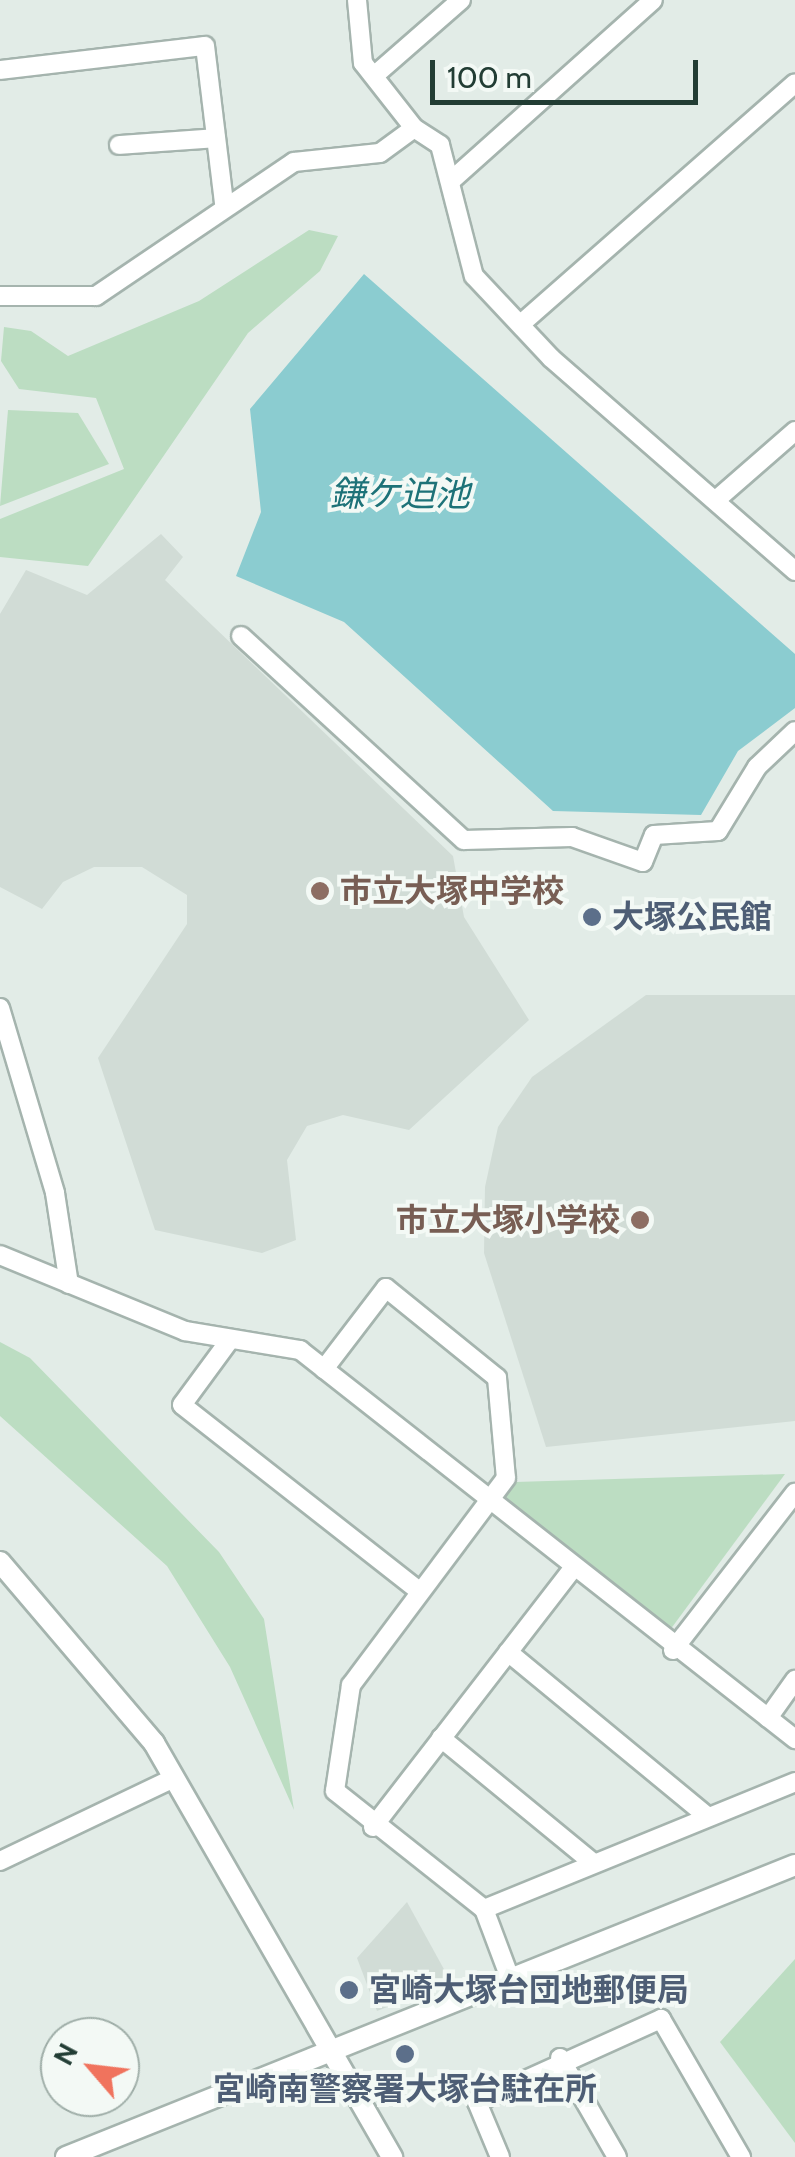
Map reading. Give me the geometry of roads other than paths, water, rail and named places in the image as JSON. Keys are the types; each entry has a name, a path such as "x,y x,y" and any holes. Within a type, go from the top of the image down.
{"street":[{"path":"357,0 363,63 414,128 440,145 454,179 474,276 795,571"},
{"path":"376,75 460,0"},
{"path":"454,179 653,0"},
{"path":"0,70 205,46 224,204"},
{"path":"522,324 795,83"},
{"path":"0,296 96,296 224,204 294,162 380,153 414,128"},
{"path":"119,145 216,138"},
{"path":"716,500 795,431"},
{"path":"241,636 464,840 572,837 643,862 654,836 718,830 757,767 795,732"},
{"path":"1,1015 54,1193 70,1284"},
{"path":"0,1255 230,1341 300,1350 571,1571 795,1738"},
{"path":"324,1369 386,1288 497,1378 506,1478 419,1591 340,1711 335,1790 373,1827 484,1909 510,1978"},
{"path":"230,1341 182,1404 419,1591"},
{"path":"673,1650 795,1493"},
{"path":"0,1562 121,1701 174,1778 392,2157"},
{"path":"373,1827 571,1571"},
{"path":"508,1652 706,1815"},
{"path":"768,1718 795,1680"},
{"path":"441,1738 592,1862"},
{"path":"2,1857 174,1778"},
{"path":"484,1909 706,1815 795,1782"},
{"path":"66,2157 795,1865"},
{"path":"500,2157 478,2102 560,2058 661,2019 741,2157"},
{"path":"560,2058 617,2157"}],"water":[{"name":"鎌ケ迫池","path":"364,274 795,654 795,708 738,751 701,815 553,811 344,622 236,576 261,512 250,409"}],"place":[{"name":"市立大塚中学校","path":"320,891"},
{"name":"大塚公民館","path":"592,917"},
{"name":"市立大塚小学校","path":"640,1220"},
{"name":"宮崎大塚台団地郵便局","path":"349,1990"},
{"name":"宮崎南警察署大塚台駐在所","path":"405,2054"}]}
